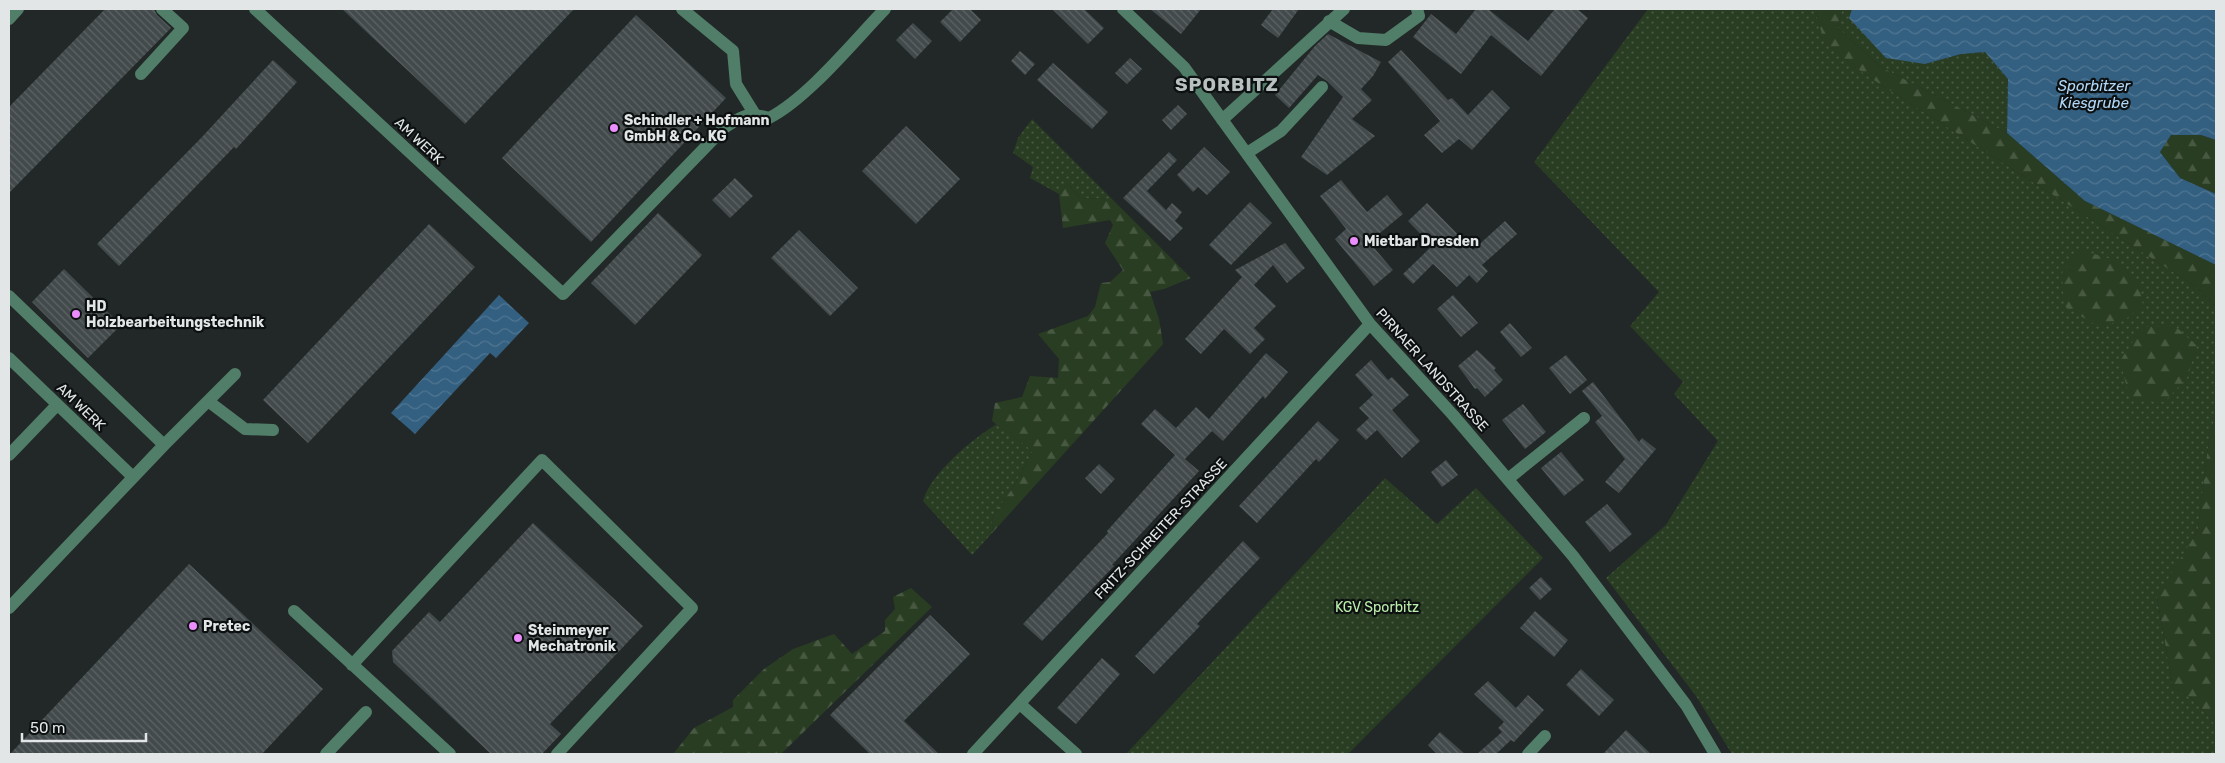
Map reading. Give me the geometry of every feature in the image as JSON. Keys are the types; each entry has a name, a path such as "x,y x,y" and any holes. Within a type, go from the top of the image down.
{"street":[{"path":"9,19 18,9"},
{"path":"142,74 183,28 162,9"},
{"name":"AM WERK","path":"255,9 563,294 724,128 738,119 754,113"},
{"path":"682,9 733,51 736,84 754,113 769,118 779,113 812,84 885,9"},
{"name":"PIRNAER LANDSTRASSE","path":"1123,9 1184,67 1370,324 1453,414 1574,556 1686,705 1715,754"},
{"path":"1222,120 1344,9"},
{"path":"1329,21 1358,38 1386,40 1419,16 1417,9"},
{"path":"1247,153 1281,131 1322,87"},
{"path":"9,296 164,445"},
{"name":"FRITZ-SCHREITER-STRASSE","path":"972,754 1370,324"},
{"name":"AM WERK","path":"9,358 133,477"},
{"path":"9,608 133,477 235,374"},
{"path":"208,401 245,429 272,430"},
{"path":"9,455 57,405"},
{"path":"1508,480 1584,418"},
{"path":"352,665 542,460 692,608 557,754"},
{"path":"294,612 450,754"},
{"path":"1020,704 1076,754"},
{"path":"326,754 366,712"},
{"path":"1528,754 1545,736"}],"green space":[{"path":"1648,9 1819,9 1816,14 1826,44 1866,75 2195,286 2216,307 2216,414 2209,439 2198,530 2157,598 2173,688 2193,699 2216,726 2216,754 1732,754 1696,696 1606,578 1666,525 1718,441 1674,394 1683,382 1630,326 1659,292 1534,162"},
{"path":"1819,9 1842,9 1838,28 1881,67 2007,133 2085,201 2216,265 2216,307 2195,286 1866,75 1825,44 1816,14"},
{"path":"1842,9 1852,9 1850,18 1925,64 1961,54 1985,52 2008,79 2007,133 1881,67 1838,28"},
{"path":"1032,119 1112,199 1080,198 1068,184 1059,194 1030,178 1033,167 1013,153 1018,138"},
{"path":"2171,135 2201,135 2216,140 2216,194 2180,178 2160,152"},
{"path":"1068,184 1080,198 1112,199 1191,278 1164,289 1150,292 1159,319 1163,344 993,532 992,517 1012,489 1033,451 992,421 995,403 1022,397 1030,376 1058,378 1059,359 1038,334 1088,316 1095,307 1101,283 1110,282 1123,270 1105,243 1113,225 1110,220 1063,228 1059,194"},
{"path":"2081,250 2114,260 2138,281 2143,305 2126,319 2099,327 2064,306 2062,273"},
{"path":"2175,326 2197,346 2187,378 2164,402 2134,401 2127,388 2120,361 2142,327"},
{"path":"2216,414 2216,726 2193,699 2173,688 2157,597 2198,530 2209,439"},
{"path":"997,424 1033,451 1012,489 992,517 993,532 972,555 923,501 927,490 943,468 976,438"},
{"name":"KGV Sporbitz","path":"1385,478 1437,524 1476,488 1543,558 1348,754 1126,754"},
{"path":"911,588 932,607 781,754 673,754 694,728 733,707 733,700 764,669 793,649 834,634 852,654 885,631 885,620 895,609 893,597"}],"water":[{"name":"Sporbitzer Kiesgrube","path":"1852,9 2216,9 2216,140 2201,135 2171,135 2160,152 2180,178 2216,194 2216,265 2085,201 2007,133 2008,79 1985,52 1961,54 1925,64 1886,58 1849,18"},
{"path":"499,295 529,323 496,358 490,353 415,434 391,413"}],"building":[{"path":"105,9 154,9 157,15 171,28 9,193 9,107"},
{"path":"342,9 574,9 465,124"},
{"path":"953,9 970,9 981,20 960,42 940,22"},
{"path":"1052,9 1084,9 1104,28 1088,44"},
{"path":"1150,9 1201,9 1181,34"},
{"path":"1273,9 1299,9 1278,38 1261,25"},
{"path":"1476,9 1488,9 1528,41 1555,9 1577,9 1588,18 1541,76 1491,35 1461,74 1413,37 1431,14 1456,34"},
{"name":"Schindler + Hofmann GmbH & Co. KG","path":"636,15 726,98 591,242 502,158"},
{"path":"913,23 932,41 915,59 896,40"},
{"path":"1328,34 1381,62 1373,76 1361,89 1372,100 1352,119 1375,136 1327,175 1301,157 1343,97 1318,75 1289,108 1275,95 1315,46"},
{"path":"1401,50 1448,100 1452,98 1468,115 1492,90 1510,108 1472,150 1459,139 1442,153 1424,135 1440,121 1388,62"},
{"path":"1020,51 1035,64 1025,75 1011,61"},
{"path":"1130,58 1142,69 1127,84 1115,73"},
{"path":"273,60 297,82 236,149 234,147 119,266 97,244 202,137"},
{"path":"1053,63 1108,112 1092,129 1037,80"},
{"path":"1178,105 1187,114 1171,130 1162,120"},
{"path":"906,126 960,179 916,224 862,171"},
{"path":"1204,147 1230,172 1207,195 1198,187 1193,192 1177,175"},
{"path":"1169,152 1177,160 1147,191 1166,210 1172,203 1182,212 1175,221 1183,228 1170,241 1123,198"},
{"path":"735,178 753,196 730,218 712,200"},
{"name":"Mietbar Dresden","path":"1341,180 1367,212 1387,195 1403,214 1369,242 1393,270 1374,286 1335,239 1346,229 1320,196"},
{"path":"1250,202 1272,223 1231,265 1209,245"},
{"path":"1427,203 1473,250 1505,221 1517,234 1482,265 1488,271 1477,283 1469,275 1457,287 1433,264 1413,284 1403,274 1432,246 1408,221"},
{"path":"658,213 702,255 635,325 591,283"},
{"path":"429,224 475,267 308,443 263,400"},
{"path":"799,230 858,288 830,316 771,258"},
{"path":"1285,243 1305,268 1287,283 1273,265 1254,285 1276,306 1254,328 1265,339 1250,354 1224,329 1201,354 1185,339 1242,277 1235,270"},
{"name":"HD Holzbearbeitungstechnik","path":"64,269 121,325 88,358 32,302"},
{"path":"1453,295 1478,323 1461,337 1437,309"},
{"path":"1510,323 1532,348 1521,357 1500,332"},
{"path":"1477,350 1496,368 1494,370 1503,380 1485,397 1477,388 1475,389 1458,366"},
{"path":"1266,353 1288,372 1265,399 1263,396 1223,441 1212,431 1185,459 1199,471 1112,565 1114,566 1042,641 1023,624 1108,533 1107,531 1175,455 1141,424 1155,409 1176,428 1196,407 1209,419"},
{"path":"1566,355 1587,380 1570,394 1549,368"},
{"path":"1371,360 1388,380 1392,377 1409,395 1392,410 1420,441 1402,458 1377,430 1366,440 1356,430 1369,418 1359,408 1373,395 1355,375"},
{"path":"1593,382 1639,442 1642,438 1656,449 1619,493 1605,482 1625,459 1595,422 1602,416 1582,391"},
{"path":"1523,404 1546,432 1525,449 1502,420"},
{"path":"1318,421 1339,440 1319,462 1316,459 1257,523 1239,506"},
{"path":"1561,452 1584,480 1564,496 1541,468"},
{"path":"1446,460 1458,475 1442,487 1431,472"},
{"path":"1099,464 1115,479 1101,494 1085,478"},
{"path":"1607,504 1632,534 1610,552 1585,522"},
{"name":"Steinmeyer Mechatronik","path":"533,523 643,626 550,724 561,734 542,754 491,754 393,662 392,651 429,612 440,622"},
{"path":"1243,541 1260,558 1197,624 1200,626 1154,674 1135,656"},
{"name":"Pretec","path":"189,564 323,689 262,754 10,754"},
{"path":"1541,577 1552,589 1540,600 1529,588"},
{"path":"1535,611 1568,640 1554,657 1520,628"},
{"path":"930,615 970,654 904,721 939,754 870,754 830,715"},
{"path":"1102,658 1120,674 1076,724 1057,708"},
{"path":"1581,669 1614,700 1599,716 1566,685"},
{"path":"1488,681 1516,708 1528,695 1544,710 1514,742 1511,740 1496,754 1477,754 1502,732 1498,728 1504,722 1474,694"},
{"path":"1626,730 1651,754 1603,754"},
{"path":"1440,732 1465,754 1437,754 1428,745"}],"place":[{"name":"Schindler + Hofmann GmbH & Co. KG","path":"614,128"},
{"name":"Mietbar Dresden","path":"1354,241"},
{"name":"HD Holzbearbeitungstechnik","path":"76,314"},
{"name":"Pretec","path":"193,626"},
{"name":"Steinmeyer Mechatronik","path":"518,638"}],"district":[{"name":"SPORBITZ","path":"1227,84"}]}
